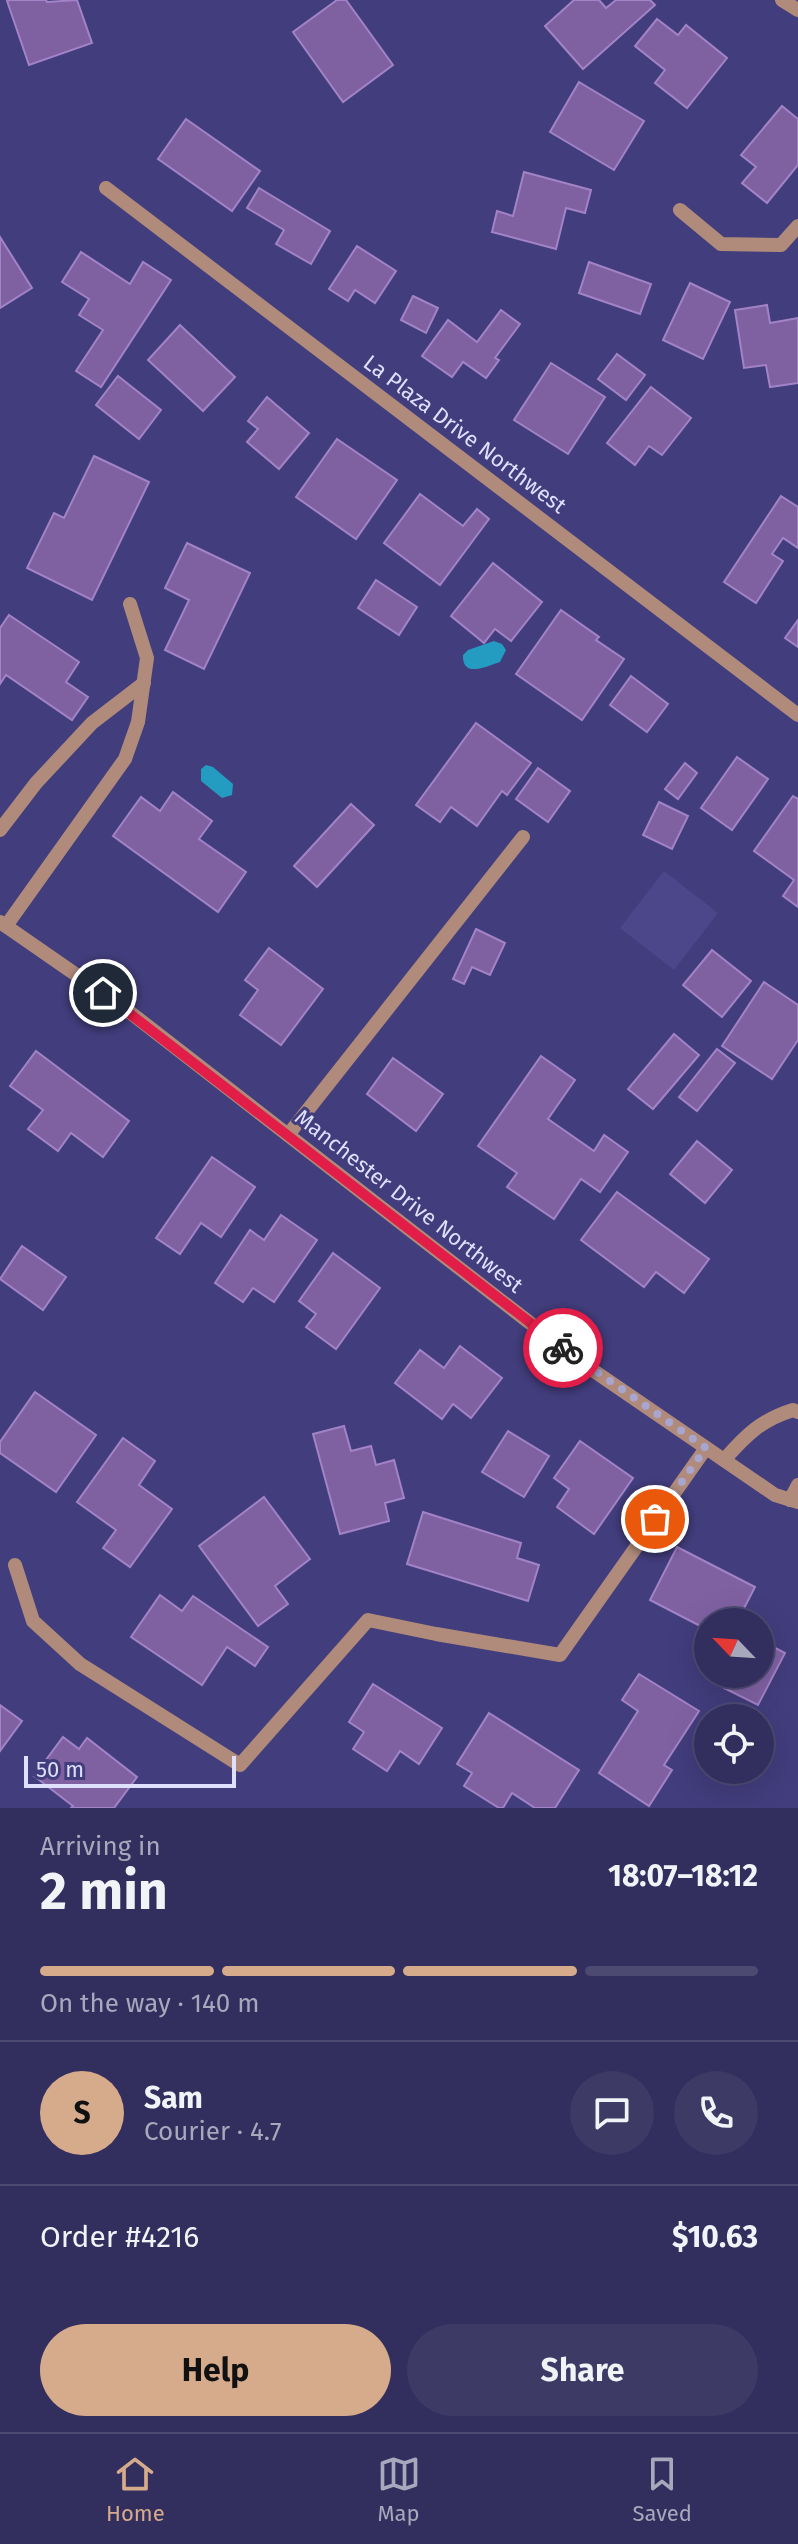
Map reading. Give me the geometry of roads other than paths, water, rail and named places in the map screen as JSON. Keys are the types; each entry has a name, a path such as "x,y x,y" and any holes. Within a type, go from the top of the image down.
{"street":[{"path":"782,0 798,10"},
{"name":"La Plaza Drive Northwest","path":"106,188 798,715"},
{"path":"680,210 721,244 781,245 798,226"},
{"path":"3,924 125,759 138,722 147,658 130,604"},
{"path":"0,830 36,783 92,723 144,683"},
{"path":"288,1135 523,837"},
{"name":"Manchester Drive Northwest","path":"3,924 127,1010 575,1358 775,1495 794,1501"},
{"path":"724,1460 745,1437 770,1417 793,1410 798,1412"},
{"path":"15,1565 33,1621 80,1664 240,1765 368,1620 560,1655 706,1448"},
{"path":"794,1501 798,1485"}],"water":[{"path":"494,641 506,650 500,662 476,669 467,667 463,655 468,650"},
{"path":"206,765 233,784 232,795 222,798 201,781 201,769"}]}
